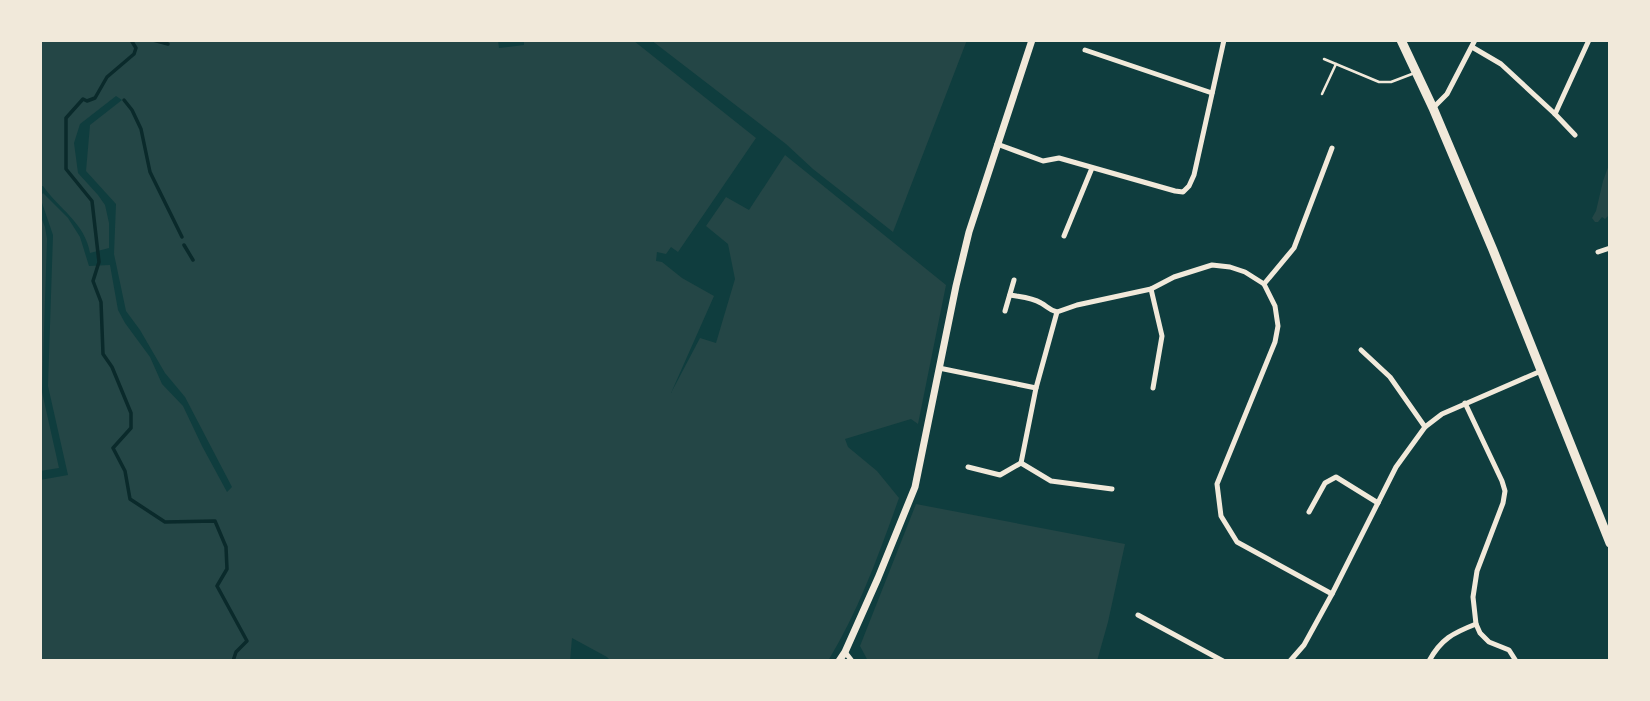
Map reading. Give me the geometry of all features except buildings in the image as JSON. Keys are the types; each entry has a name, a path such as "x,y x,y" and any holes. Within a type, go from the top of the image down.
{"main road":[{"path":"1401,40 1493,250 1610,543"}],"street":[{"path":"839,661 878,578 915,487 964,252 1032,40"},
{"path":"997,144 1043,161 1059,158 1183,192 1195,176 1224,40"},
{"path":"1433,108 1447,94 1475,40"},
{"path":"1555,114 1589,40"},
{"path":"1472,47 1501,64 1576,135"},
{"path":"1085,50 1212,93"},
{"path":"1264,284 1294,248 1332,148"},
{"path":"1064,236 1092,168"},
{"path":"1598,252 1610,248"},
{"path":"1010,295 1043,303 1051,311 1057,312 1077,304 1151,289 1174,277 1212,265 1245,272 1264,284 1275,306 1278,326 1275,342 1217,484 1221,516 1237,542 1332,594"},
{"path":"1005,311 1014,280"},
{"path":"1151,289 1162,336 1153,388"},
{"path":"968,467 1000,475 1021,463 1036,388 1057,312"},
{"path":"1361,351 1391,377 1425,428"},
{"path":"939,368 1036,388"},
{"path":"1290,661 1304,645 1332,594 1396,467 1425,428 1442,414 1541,371"},
{"path":"1465,403 1505,491 1503,503 1477,570 1473,597 1476,624 1489,642 1509,650 1516,661"},
{"path":"1021,463 1051,481 1112,489"},
{"path":"1309,512 1325,483 1336,477 1378,503"},
{"path":"1138,615 1223,661"},
{"path":"1429,661 1445,639 1476,624"},
{"path":"845,652 852,661"}],"lane":[{"path":"1324,59 1379,82 1391,82 1416,73"},
{"path":"1322,94 1336,64"}],"shaded area":[{"path":"40,40 498,40 499,48 524,45 524,40 634,41 756,138 678,252 671,247 666,254 657,252 656,261 662,262 682,278 714,296 671,393 700,338 716,343 735,279 728,244 706,226 726,197 749,210 785,155 946,285 918,424 911,419 845,439 848,447 877,471 899,498 859,602 828,661 611,661 572,638 570,661 40,661 40,480 68,475 48,386 53,235 40,197 43,193 68,218 80,237 89,266 110,265 118,310 125,323 150,357 162,384 183,406 227,492 232,487 185,397 165,373 126,311 114,254 116,204 86,171 90,125 122,100 116,96 80,124 74,143 78,173 105,205 109,223 109,248 90,253 83,233 43,186 40,186"},
{"path":"651,40 967,40 893,232 813,169 786,144"},
{"path":"1610,162 1610,214 1595,222 1592,218"},
{"path":"40,215 47,239 42,392 59,468 40,471"},
{"path":"916,504 1125,544 1097,661 868,661 860,646"}],"waterway":[{"path":"131,40 136,48 134,54 107,77 95,98 87,101 83,99 66,118 66,169 92,201 99,262 93,281 101,302 103,354 112,367 131,413 131,428 113,448 125,471 130,499 165,522 215,521 226,547 227,569 217,586 247,641 236,652 233,661"},
{"path":"153,40 168,44"},
{"path":"124,100 141,129 150,172 182,237"},
{"path":"184,245 193,260"}]}
